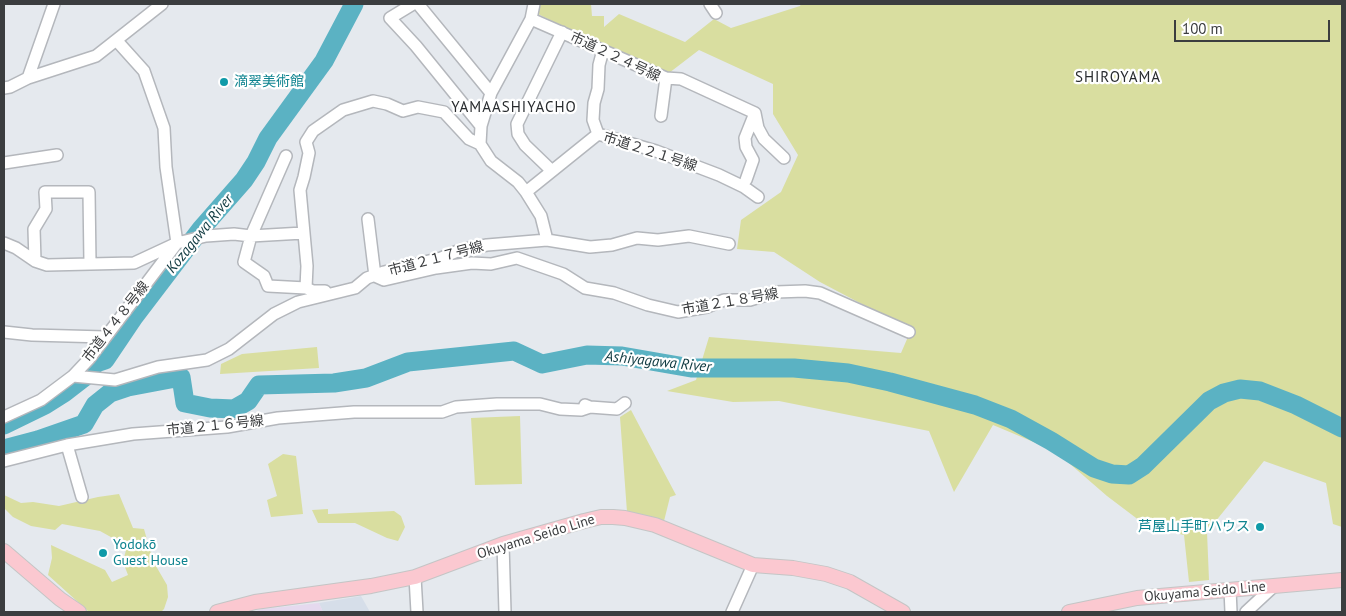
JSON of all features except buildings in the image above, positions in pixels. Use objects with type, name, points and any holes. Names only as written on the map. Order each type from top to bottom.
[{"type":"main road","name":"Okuyama Seido Line","points":[[217,612],[255,602],[371,586],[415,577],[503,544],[601,517],[625,518],[655,524],[753,565],[793,568],[826,574],[850,582],[898,611]]},
{"type":"main road","points":[[4,551],[60,599],[79,612]]},
{"type":"main road","name":"Okuyama Seido Line","points":[[1069,612],[1137,598],[1342,580]]},
{"type":"street","points":[[28,78],[54,4]]},
{"type":"street","points":[[4,88],[28,78],[96,56],[162,4]]},
{"type":"street","points":[[413,4],[390,18],[416,46],[481,126]]},
{"type":"street","points":[[418,4],[491,94]]},
{"type":"street","points":[[480,144],[481,126],[491,94],[531,19],[534,4]]},
{"type":"street","name":"市道２２４号線","points":[[531,19],[666,78],[661,116]]},
{"type":"street","points":[[552,171],[525,145],[518,134],[517,124],[562,32]]},
{"type":"street","points":[[117,40],[144,71],[164,128],[166,166],[180,243]]},
{"type":"street","points":[[598,134],[593,120],[594,104],[598,90],[599,65],[603,50]]},
{"type":"street","points":[[666,78],[681,79],[758,114]]},
{"type":"street","points":[[306,288],[307,266],[300,190],[309,153],[306,142],[313,131],[343,110],[373,101],[387,104],[403,111],[418,107],[444,112],[469,139],[480,144],[491,161],[506,172],[526,192],[541,216],[547,240]]},
{"type":"street","points":[[758,114],[758,128],[764,139],[784,158]]},
{"type":"street","points":[[746,180],[752,160],[746,147],[745,138],[758,114]]},
{"type":"street","name":"市道２２１号線","points":[[526,192],[598,134],[656,151],[719,175],[744,187],[758,197]]},
{"type":"street","points":[[4,163],[57,155]]},
{"type":"street","points":[[251,236],[286,156],[282,165],[251,236],[244,262],[264,276],[268,286],[337,292]]},
{"type":"street","points":[[35,261],[34,229],[46,209],[45,192],[89,192],[90,263]]},
{"type":"street","points":[[368,219],[375,276]]},
{"type":"street","points":[[4,243],[16,248],[35,261],[47,265],[134,263],[180,243],[206,236],[303,233]]},
{"type":"street","name":"市道２１７号線","points":[[76,376],[115,380],[158,367],[207,360],[229,349],[274,314],[298,302],[355,288],[367,278],[441,258],[460,250],[487,245],[547,240],[590,247],[612,245],[637,238],[658,240],[689,236],[729,244]]},
{"type":"street","name":"市道４４８号線","points":[[4,416],[41,400],[76,376],[180,243]]},
{"type":"street","name":"市道２１８号線","points":[[375,276],[384,280],[436,268],[472,263],[491,264],[517,258],[563,274],[586,288],[614,293],[648,305],[678,312],[707,307],[724,300],[750,300],[776,292],[805,291],[820,293],[910,332]]},
{"type":"street","points":[[4,332],[32,335],[105,337]]},
{"type":"street","name":"市道２１６号線","points":[[4,462],[67,445],[133,434],[226,427],[278,418],[354,412],[442,412],[456,407],[497,404],[540,404],[560,410],[581,410],[590,407],[617,409],[625,403]]},
{"type":"street","points":[[67,445],[82,497]]},
{"type":"street","points":[[503,544],[505,612]]},
{"type":"street","points":[[732,612],[753,565]]},
{"type":"street","points":[[415,577],[416,612]]},
{"type":"street","points":[[1246,612],[1274,586]]},
{"type":"street","points":[[1230,589],[1230,612]]},
{"type":"shaded area","points":[[361,596],[370,612],[323,612],[319,603]]},
{"type":"shaded area","points":[[319,603],[323,612],[252,612],[263,609]]},
{"type":"green space","points":[[539,4],[591,4],[592,16],[604,16],[604,27],[619,14],[685,42],[714,19],[731,28],[800,6],[801,4],[1342,4],[1342,527],[1333,524],[1326,483],[1264,461],[1207,532],[1209,580],[1189,582],[1184,535],[1148,527],[1107,496],[1055,451],[993,425],[954,492],[929,431],[779,401],[733,402],[667,391],[696,380],[709,337],[901,353],[911,330],[820,282],[774,252],[737,249],[741,220],[781,192],[798,155],[773,114],[773,84],[699,50],[669,73],[589,40],[538,14]]},
{"type":"green space","points":[[317,347],[319,368],[220,374],[221,364],[242,354]]},
{"type":"green space","points":[[631,410],[676,495],[670,497],[664,521],[627,512],[620,417]]},
{"type":"green space","points":[[520,416],[522,484],[475,485],[471,418]]},
{"type":"green space","points":[[283,454],[296,456],[303,514],[271,517],[267,500],[277,496],[268,464]]},
{"type":"green space","points":[[119,494],[133,528],[144,529],[153,561],[167,585],[168,597],[161,612],[89,612],[48,575],[52,558],[51,545],[105,570],[112,582],[128,575],[123,562],[127,546],[100,531],[62,524],[55,530],[31,526],[13,517],[4,508],[4,495],[21,503],[33,502],[59,506]]},
{"type":"green space","points":[[328,509],[328,514],[394,511],[401,516],[405,527],[398,541],[355,523],[318,523],[312,510]]},
{"type":"waterway","name":"Kozagawa River","points":[[4,425],[45,405],[64,393],[86,376],[96,363],[105,360],[134,317],[201,229],[244,180],[268,138],[324,61],[354,4]]},
{"type":"waterway","name":"Ashiyagawa River","points":[[4,449],[38,440],[84,424],[95,405],[110,393],[128,387],[181,377],[185,403],[210,408],[234,409],[248,401],[259,385],[334,383],[366,378],[408,362],[514,351],[542,364],[587,355],[622,356],[691,368],[794,368],[848,373],[890,382],[975,405],[1011,419],[1094,468],[1112,474],[1129,475],[1143,466],[1209,401],[1224,393],[1240,389],[1260,391],[1296,405],[1342,428]]},
{"type":"place","name":"滴翠美術館","points":[[224,82]]},
{"type":"place","name":"芦屋山手町ハウス","points":[[1260,527]]},
{"type":"place","name":"Yodokō Guest House","points":[[103,553]]},
{"type":"district","name":"SHIROYAMA","points":[[1118,78]]},
{"type":"district","name":"YAMAASHIYACHO","points":[[514,108]]}]
